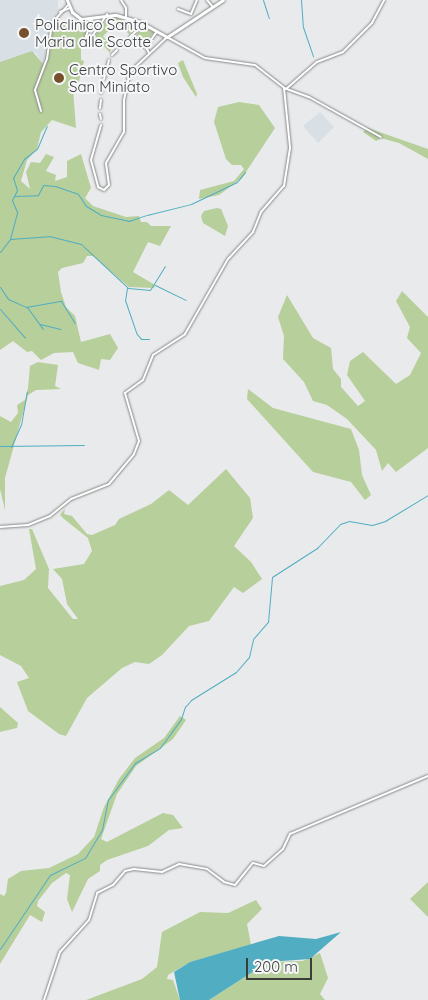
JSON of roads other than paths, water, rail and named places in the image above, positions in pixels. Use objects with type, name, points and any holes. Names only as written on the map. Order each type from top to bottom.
[{"type":"street","points":[[67,0],[69,7],[80,18],[92,19],[107,14],[126,17],[158,30],[205,58],[254,65],[285,89],[309,97],[381,136]]},
{"type":"street","points":[[121,0],[126,8],[126,17]]},
{"type":"street","points":[[178,8],[190,14],[198,0]]},
{"type":"street","points":[[207,0],[212,6]]},
{"type":"street","points":[[100,125],[100,136],[90,159],[98,187],[105,190],[109,185],[106,162],[124,132],[124,100],[130,72],[175,30],[223,0]]},
{"type":"street","points":[[285,89],[317,62],[343,52],[372,23],[384,0]]},
{"type":"street","points":[[41,110],[35,90],[48,58],[52,23],[58,13],[69,7]]},
{"type":"street","points":[[92,19],[86,36],[91,38],[107,14]]},
{"type":"street","points":[[101,16],[103,20]]},
{"type":"street","points":[[130,37],[144,24]]},
{"type":"street","points":[[149,53],[146,47],[158,30]]},
{"type":"street","points":[[163,33],[175,30]]},
{"type":"street","points":[[122,45],[125,42]]},
{"type":"street","points":[[112,55],[117,50]]},
{"type":"street","points":[[107,68],[109,60]]},
{"type":"street","points":[[104,79],[105,75]]},
{"type":"street","points":[[102,93],[103,86]]},
{"type":"street","points":[[0,527],[28,525],[50,516],[70,499],[109,484],[134,454],[139,440],[125,393],[143,380],[153,356],[185,334],[228,259],[253,232],[261,212],[284,186],[290,147],[285,89]]},
{"type":"street","points":[[100,108],[101,100]]},
{"type":"street","points":[[100,114],[100,119]]},
{"type":"street","points":[[44,1000],[60,952],[89,920],[97,893],[113,885],[125,871],[134,869],[162,872],[179,864],[207,869],[224,882],[236,885],[253,864],[264,866],[283,849],[290,834],[428,776]]},
{"type":"water","points":[[341,932],[310,959],[268,962],[209,1000],[180,1000],[174,972],[190,962],[279,936],[316,939]]},
{"type":"waterway","points":[[263,0],[269,18]]},
{"type":"waterway","points":[[301,0],[303,27],[313,56]]},
{"type":"waterway","points":[[0,252],[10,239],[17,212],[12,200],[17,190],[13,178],[24,159],[37,149],[47,126]]},
{"type":"waterway","points":[[147,215],[191,204],[237,182],[245,172]]},
{"type":"waterway","points":[[14,196],[38,195],[43,185],[54,186]]},
{"type":"waterway","points":[[55,186],[78,194],[86,206],[101,215],[129,221],[146,215]]},
{"type":"waterway","points":[[10,239],[49,236],[81,244],[128,288],[150,290],[165,266]]},
{"type":"waterway","points":[[155,285],[186,300]]},
{"type":"waterway","points":[[0,287],[8,299],[26,307],[61,301],[75,323]]},
{"type":"waterway","points":[[127,288],[125,300],[137,334],[141,339],[149,339]]},
{"type":"waterway","points":[[27,307],[43,329]]},
{"type":"waterway","points":[[0,309],[25,338]]},
{"type":"waterway","points":[[40,324],[60,329]]},
{"type":"waterway","points":[[11,447],[21,425],[27,392]]},
{"type":"waterway","points":[[0,446],[84,445]]},
{"type":"waterway","points":[[0,949],[50,875],[85,858],[102,830],[108,800],[135,763],[160,748],[181,719],[185,707],[191,700],[236,672],[249,657],[253,639],[268,622],[272,577],[317,548],[340,524],[349,521],[372,525],[385,521],[428,495]]},
{"type":"place","name":"Policlinico Santa Maria alle Scotte","points":[[24,33]]},
{"type":"place","name":"Centro Sportivo San Miniato","points":[[59,78]]}]
